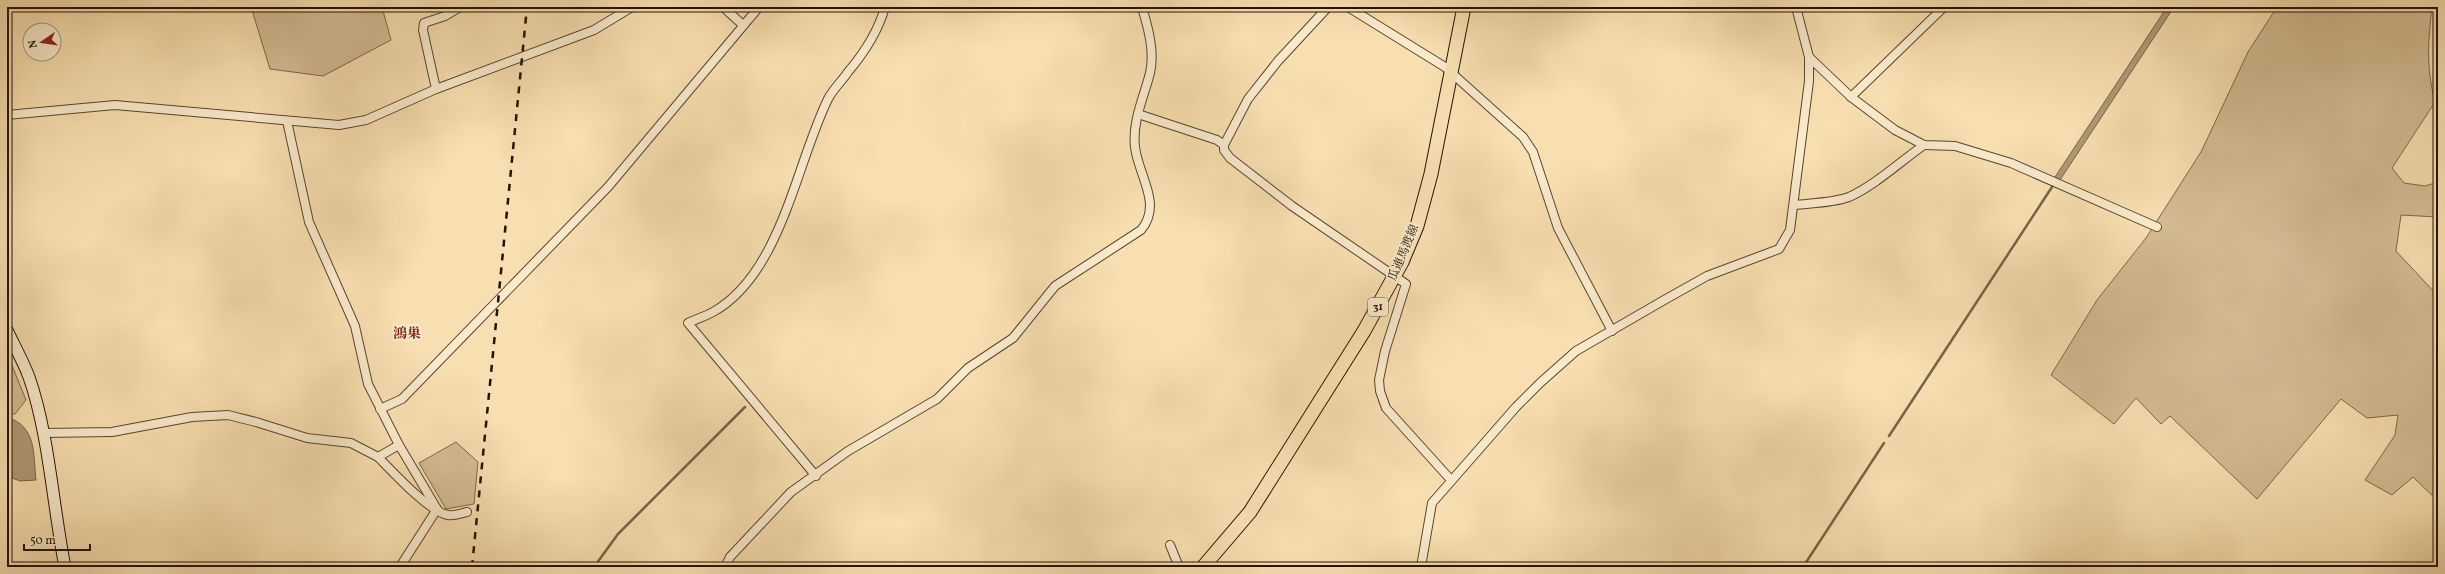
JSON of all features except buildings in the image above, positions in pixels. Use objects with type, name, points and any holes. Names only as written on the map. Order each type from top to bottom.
[{"type":"main road","name":"瓜連馬渡線","points":[[1203,567],[1250,512],[1364,331],[1395,277],[1410,246],[1423,205],[1464,7]]},
{"type":"street","points":[[436,90],[423,30],[424,23],[445,16],[460,7]]},
{"type":"street","points":[[7,115],[115,105],[339,125],[352,123],[366,120],[436,90],[594,30],[632,7]]},
{"type":"street","points":[[723,7],[743,25]]},
{"type":"street","points":[[380,409],[402,399],[608,187],[759,7]]},
{"type":"street","points":[[816,476],[688,323],[714,312],[734,297],[758,267],[772,244],[828,98],[860,58],[879,28],[885,7]]},
{"type":"street","points":[[725,567],[730,557],[777,505],[791,492],[816,476],[848,451],[937,399],[968,368],[1013,338],[1055,286],[1141,230],[1148,222],[1151,208],[1135,148],[1134,129],[1150,71],[1150,35],[1142,7]]},
{"type":"street","points":[[1328,7],[1278,61],[1248,99],[1224,144],[1224,150],[1230,158],[1292,206],[1406,284],[1384,351],[1379,380],[1380,391],[1386,408],[1451,480]]},
{"type":"street","points":[[1348,7],[1433,59],[1523,137],[1533,152],[1558,228],[1612,331]]},
{"type":"street","points":[[1421,567],[1432,503],[1540,382],[1576,352],[1707,276],[1779,249],[1790,230],[1809,81],[1809,57],[1796,7]]},
{"type":"street","points":[[1850,97],[1944,7]]},
{"type":"street","points":[[1809,57],[1850,97],[1895,130],[1924,145],[1955,146],[2011,163],[2157,227]]},
{"type":"street","points":[[1138,114],[1217,140],[1224,144]]},
{"type":"street","points":[[287,121],[309,222],[355,326],[368,384],[399,445],[437,509]]},
{"type":"street","points":[[1794,205],[1847,197],[1872,185],[1894,166],[1924,145]]},
{"type":"street","points":[[7,330],[29,378],[43,433],[55,518],[65,567]]},
{"type":"street","points":[[43,433],[112,432],[192,418],[228,416],[256,422],[307,438],[351,443],[378,457],[405,485],[437,509],[448,515],[467,512]]},
{"type":"street","points":[[378,457],[399,445]]},
{"type":"street","points":[[400,567],[437,509]]},
{"type":"street","points":[[1170,545],[1179,567]]},
{"type":"shaded area","points":[[251,7],[382,7],[391,40],[323,76],[270,69]]},
{"type":"shaded area","points":[[2167,7],[2174,7],[2060,180],[2055,177]]},
{"type":"shaded area","points":[[2277,7],[2432,7],[2429,66],[2435,102],[2392,168],[2404,183],[2425,186],[2438,182],[2438,217],[2401,215],[2396,251],[2438,296],[2438,501],[2413,477],[2392,495],[2365,480],[2395,435],[2398,415],[2367,418],[2341,399],[2257,499],[2170,416],[2161,424],[2136,398],[2114,424],[2051,375],[2097,300],[2146,238],[2201,152],[2248,52]]},
{"type":"shaded area","points":[[7,353],[26,400],[15,414],[7,414]]},
{"type":"shaded area","points":[[7,417],[17,421],[29,434],[32,442],[36,480],[20,481],[7,476]]},
{"type":"shaded area","points":[[456,442],[478,462],[474,504],[446,509],[419,463]]},
{"type":"waterway","points":[[1889,436],[2052,187]]},
{"type":"waterway","points":[[594,567],[618,534],[745,407]]},
{"type":"waterway","points":[[1803,567],[1884,443]]},
{"type":"railway","points":[[472,567],[527,7]]},
{"type":"district","name":"鴻巣","points":[[407,334]]}]
